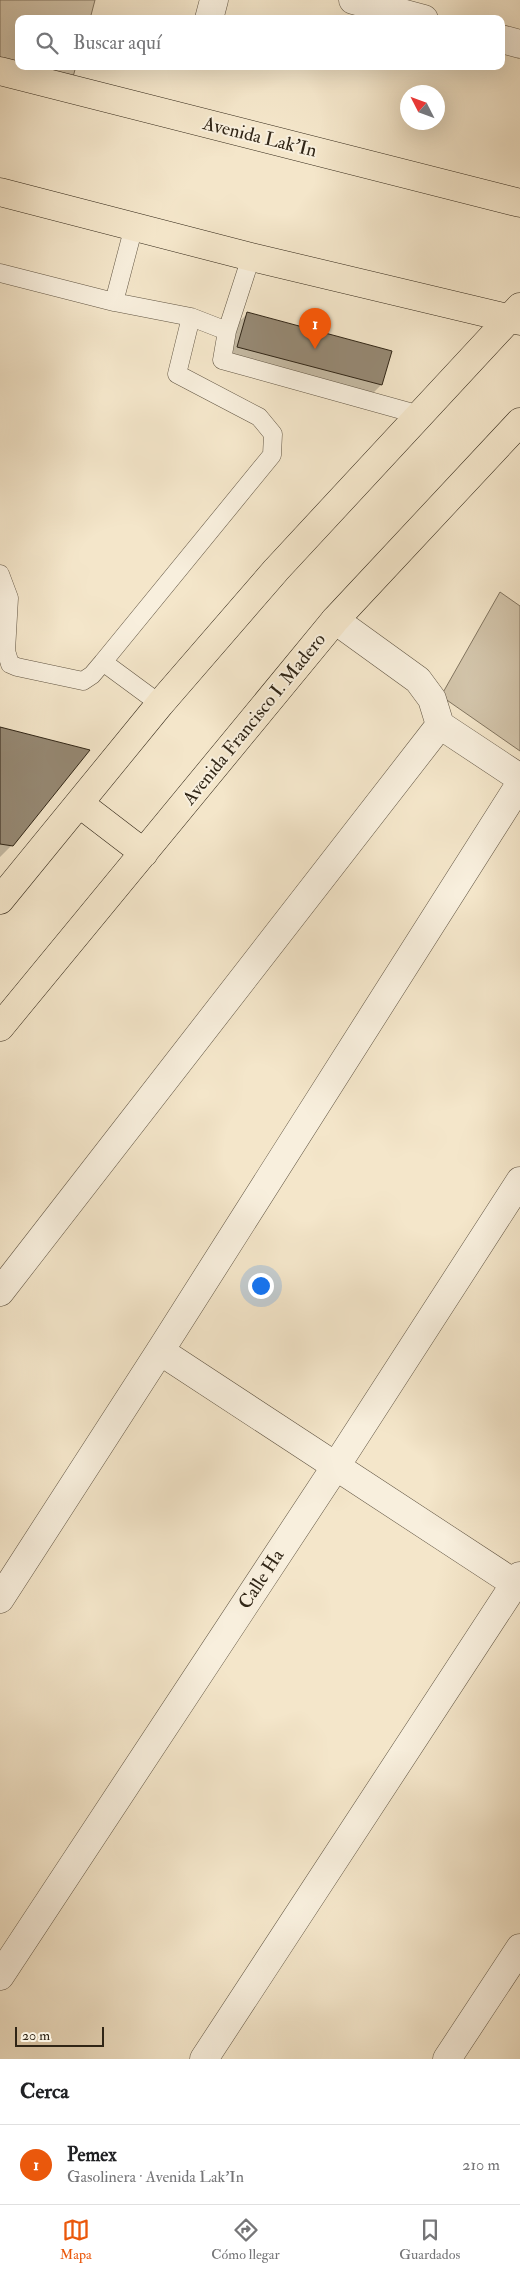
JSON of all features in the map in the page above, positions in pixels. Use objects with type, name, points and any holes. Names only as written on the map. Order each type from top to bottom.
[{"type":"main road","name":"Avenida Lak'In","points":[[0,71],[520,203]]},
{"type":"main road","points":[[0,192],[251,257],[516,316]]},
{"type":"main road","points":[[0,900],[160,704],[276,570],[420,415],[516,316]]},
{"type":"main road","name":"Avenida Francisco I. Madero","points":[[0,1027],[335,620],[520,422]]},
{"type":"main road","points":[[80,804],[144,853]]},
{"type":"street","points":[[210,15],[214,0]]},
{"type":"street","points":[[353,0],[416,11]]},
{"type":"street","points":[[505,40],[520,44]]},
{"type":"street","points":[[335,620],[418,680],[432,699],[440,725],[520,778]]},
{"type":"street","points":[[0,1292],[440,725]]},
{"type":"street","points":[[0,1599],[520,784]]},
{"type":"street","name":"Calle Ha","points":[[0,1976],[336,1466],[520,1181]]},
{"type":"street","points":[[160,1351],[518,1582],[204,2059]]},
{"type":"street","points":[[447,2059],[520,1948]]},
{"type":"lane","points":[[114,302],[134,226]]},
{"type":"lane","points":[[251,257],[227,331],[222,360],[420,415]]},
{"type":"lane","points":[[0,272],[114,302],[191,317],[227,331]]},
{"type":"lane","points":[[0,574],[9,598],[6,651],[10,664],[83,681],[92,675],[103,662],[272,455],[273,434],[259,417],[177,374],[191,317]]},
{"type":"lane","points":[[103,662],[160,704]]},
{"type":"shaded area","points":[[0,0],[95,0],[91,15],[15,15],[15,70],[75,70],[70,88],[0,71]]},
{"type":"shaded area","points":[[500,592],[520,606],[520,751],[441,696]]},
{"type":"building","points":[[247,312],[392,351],[382,385],[237,347]]},
{"type":"building","points":[[0,727],[90,750],[13,846],[0,844]]},
{"type":"place","name":"Pemex","points":[[315,349]]}]
